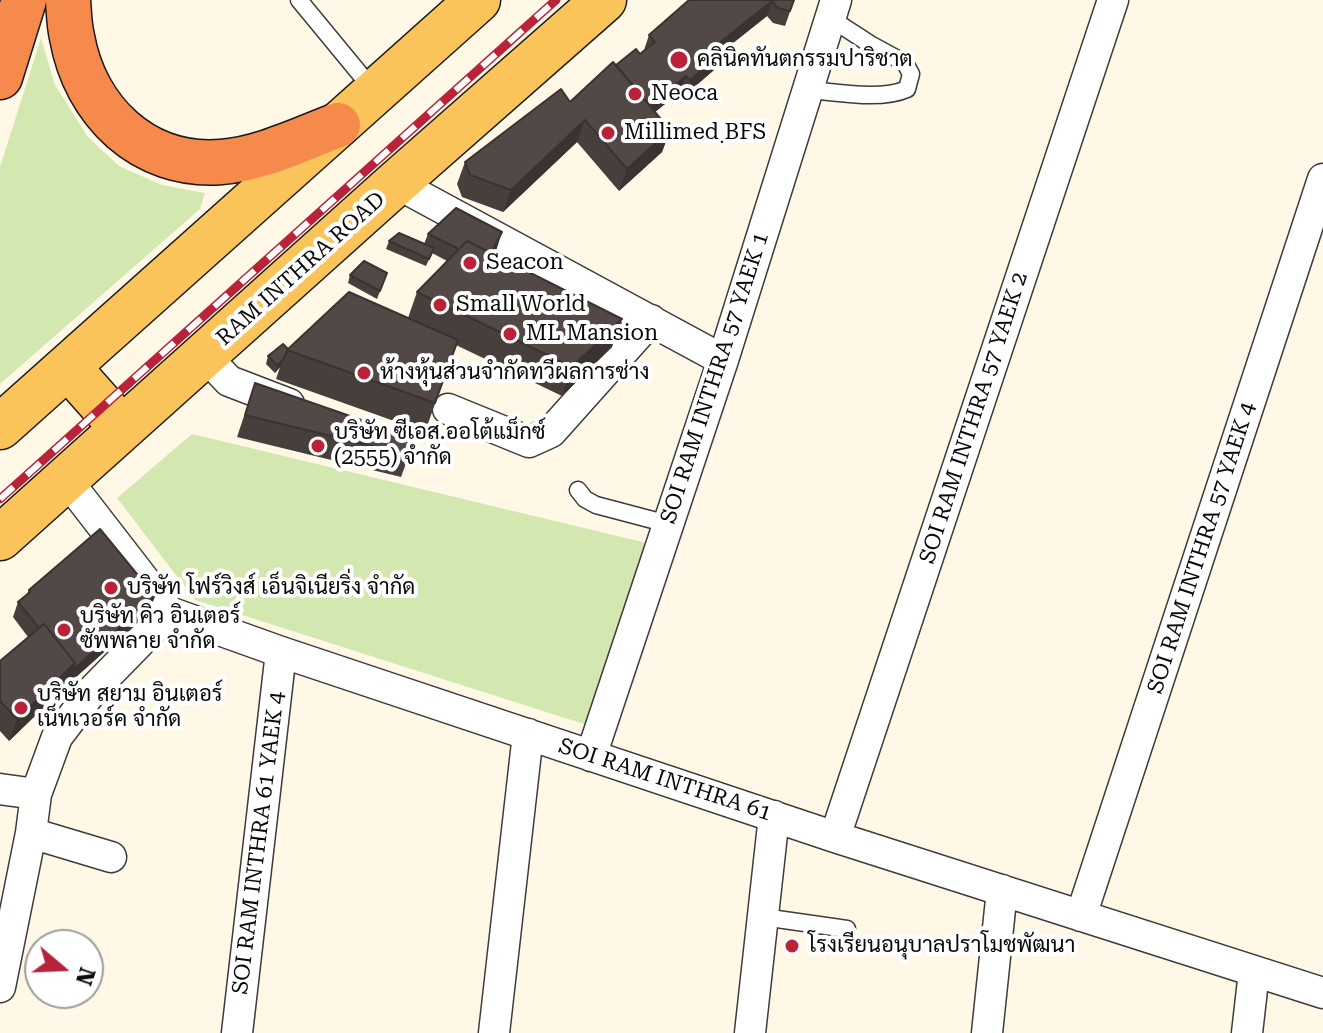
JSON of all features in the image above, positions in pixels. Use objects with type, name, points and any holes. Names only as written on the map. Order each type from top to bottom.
[{"type":"highway","points":[[0,77],[24,0]]},
{"type":"highway","points":[[68,0],[72,38],[85,76],[103,109],[126,134],[154,152],[190,161],[220,162],[251,157],[338,125]]},
{"type":"main road","points":[[0,427],[478,0]]},
{"type":"main road","name":"RAM INTHRA ROAD","points":[[0,538],[604,0]]},
{"type":"main road","points":[[68,367],[122,428]]},
{"type":"street","name":"SOI RAM INTHRA 57 YAEK 2","points":[[835,837],[1113,0]]},
{"type":"street","name":"SOI RAM INTHRA 57 YAEK 1","points":[[591,756],[723,360],[833,9]]},
{"type":"street","name":"SOI RAM INTHRA 57 YAEK 4","points":[[1081,916],[1323,179]]},
{"type":"street","points":[[396,183],[723,360]]},
{"type":"street","points":[[448,409],[529,442],[551,432],[651,320]]},
{"type":"street","points":[[205,356],[229,381],[319,415]]},
{"type":"street","points":[[0,987],[36,794],[57,737],[92,691],[169,612],[66,479]]},
{"type":"street","name":"SOI RAM INTHRA 61","points":[[169,612],[835,837],[1323,993]]},
{"type":"street","name":"SOI RAM INTHRA 61 YAEK 4","points":[[237,1033],[281,652]]},
{"type":"street","points":[[494,1033],[528,734]]},
{"type":"street","points":[[0,789],[36,794]]},
{"type":"street","points":[[750,1033],[774,816]]},
{"type":"street","points":[[31,833],[111,857]]},
{"type":"street","points":[[987,1033],[1002,890]]},
{"type":"street","points":[[1247,1033],[1254,972]]},
{"type":"lane","points":[[299,0],[375,93]]},
{"type":"lane","points":[[808,90],[877,95],[896,94],[907,89],[911,74],[905,63],[870,44],[833,9]]},
{"type":"lane","points":[[578,490],[585,499],[596,505],[668,524]]},
{"type":"lane","points":[[763,917],[847,929]]},
{"type":"green space","points":[[41,38],[55,85],[88,137],[119,166],[162,185],[205,193],[200,209],[0,384],[0,167]]},
{"type":"green space","points":[[192,434],[651,544],[590,726],[195,600],[117,498]]},
{"type":"building","points":[[689,0],[794,0],[790,11],[778,8],[772,1],[713,48],[720,55],[690,80],[686,76],[650,106],[616,65],[636,49],[640,54],[655,42],[649,35]]},
{"type":"building","points":[[613,62],[670,130],[627,169],[585,120],[511,190],[470,175],[465,162],[561,89],[570,102]]},
{"type":"building","points":[[456,208],[502,232],[491,253],[467,241],[459,249],[428,234]]},
{"type":"building","points":[[399,233],[434,248],[429,259],[389,241]]},
{"type":"building","points":[[467,241],[622,319],[572,367],[417,292]]},
{"type":"building","points":[[364,261],[387,273],[380,291],[350,275]]},
{"type":"building","points":[[349,292],[458,340],[435,403],[287,350]]},
{"type":"building","points":[[283,344],[288,349],[277,365],[268,356]]},
{"type":"building","points":[[255,383],[396,432],[396,436],[414,442],[409,455],[245,415]]},
{"type":"building","points":[[100,529],[155,596],[73,670],[75,663],[44,624],[39,628],[18,602]]},
{"type":"building","name":"บริษัท สยาม อินเตอร์ เน็ทเวอร์ค จำกัด","points":[[44,624],[75,663],[17,719],[0,701],[0,661]]},
{"type":"railway","points":[[0,499],[556,0]]},
{"type":"place","name":"คลินิคทันตกรรมปาริชาต","points":[[679,60]]},
{"type":"place","name":"Neoca","points":[[635,94]]},
{"type":"place","name":"Millimed ฺBFS","points":[[608,133]]},
{"type":"place","name":"Seacon","points":[[470,263]]},
{"type":"place","name":"Small World","points":[[440,305]]},
{"type":"place","name":"ML Mansion","points":[[510,334]]},
{"type":"place","name":"ห้างหุ้นส่วนจำกัดทวีผลการช่าง","points":[[364,373]]},
{"type":"place","name":"บริษัท ซีเอส.ออโต้แม็กซ์ (2555) จำกัด","points":[[318,446]]},
{"type":"place","name":"บริษัท โฟร์วิงส์ เอ็นจิเนียริ่ง จำกัด","points":[[111,588]]},
{"type":"place","name":"บริษัท คิว อินเตอร์ ซัพพลาย จำกัด","points":[[64,630]]},
{"type":"place","name":"บริษัท สยาม อินเตอร์ เน็ทเวอร์ค จำกัด","points":[[21,708]]},
{"type":"place","name":"โรงเรียนอนุบาลปราโมชพัฒนา","points":[[792,946]]}]
